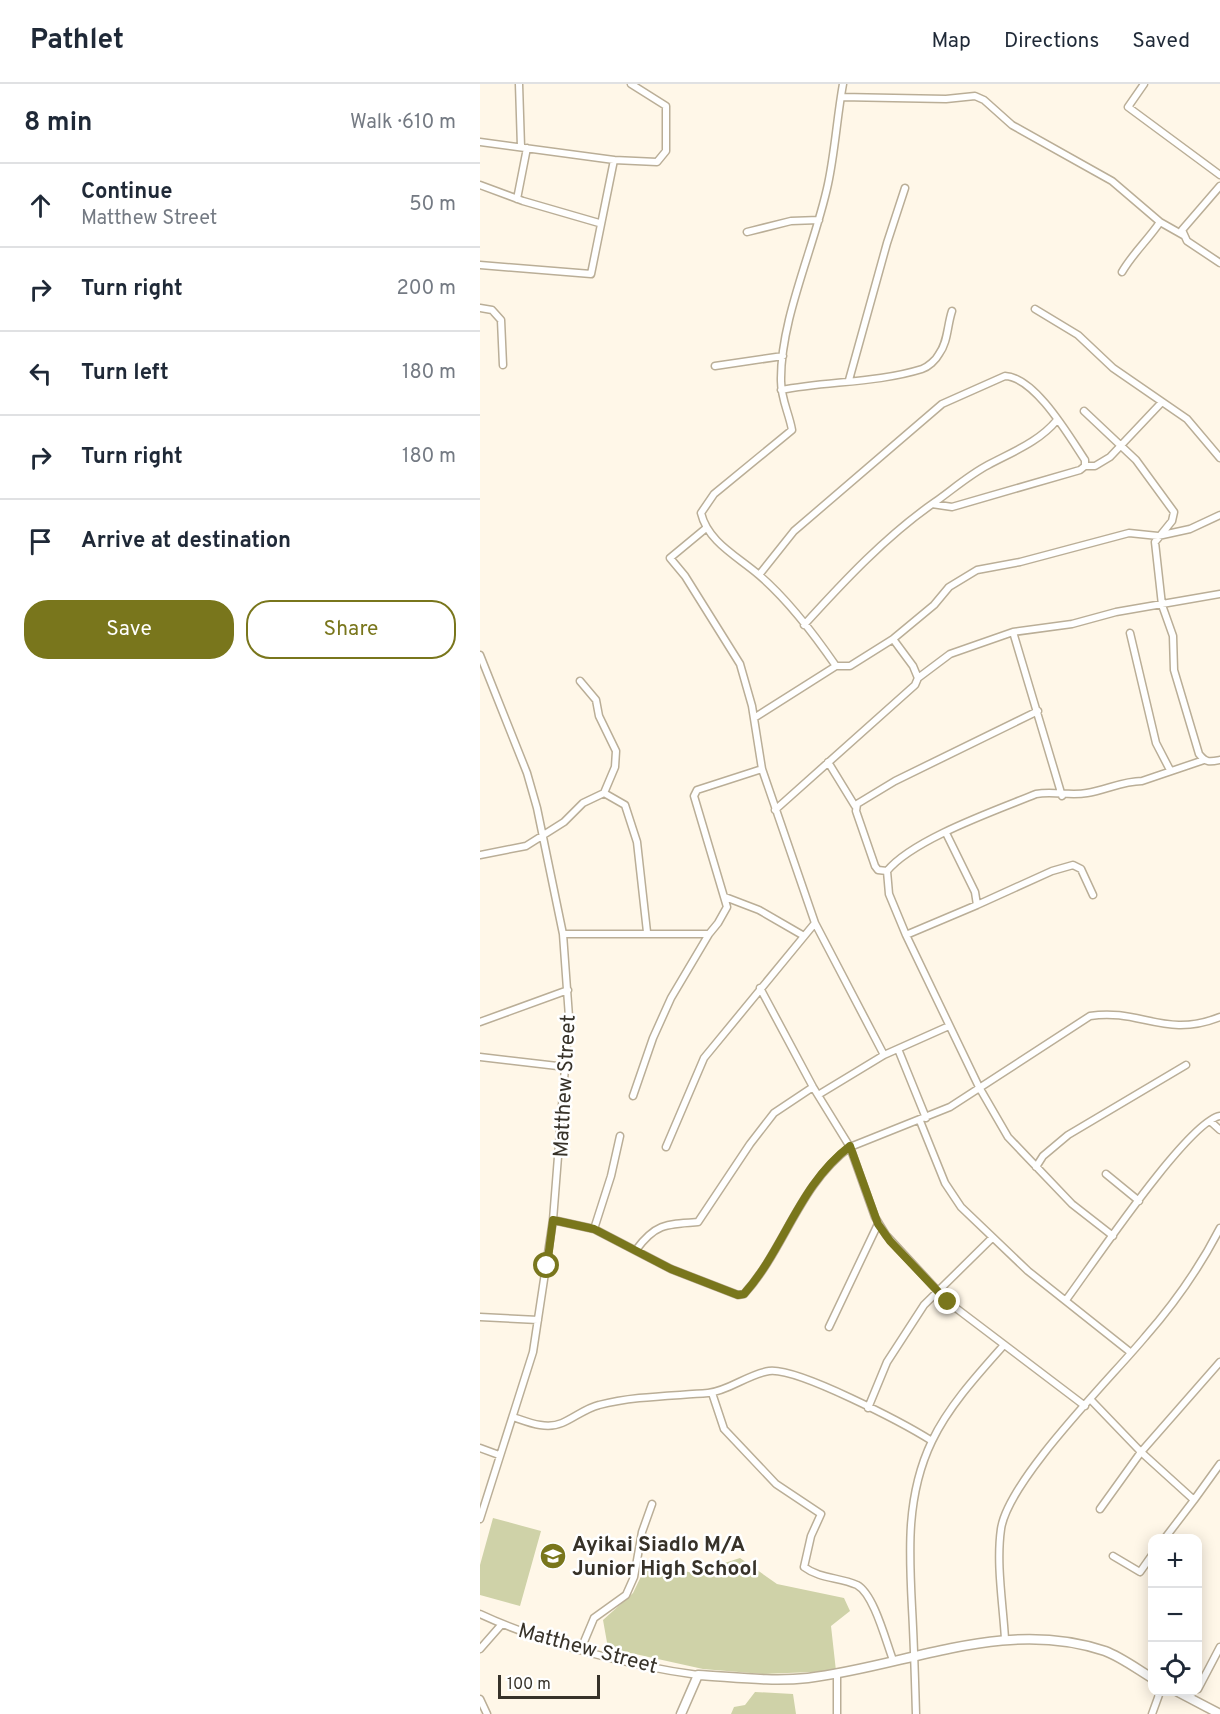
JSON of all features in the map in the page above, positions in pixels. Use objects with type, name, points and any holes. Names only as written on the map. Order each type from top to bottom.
[{"type":"main road","points":[[681,1714],[698,1675],[792,1679],[837,1673],[982,1641],[1005,1639],[1075,1642],[1108,1652],[1148,1676]]},
{"type":"main road","points":[[1199,1696],[1220,1714]]},
{"type":"street","points":[[518,199],[524,148],[519,84]]},
{"type":"street","points":[[480,141],[614,160],[657,162],[666,150],[666,106],[631,84]]},
{"type":"street","points":[[836,666],[804,625],[759,575],[705,529],[701,513],[714,494],[792,430],[781,390],[783,356],[788,328],[829,182],[843,84]]},
{"type":"street","points":[[1144,84],[1128,107],[1220,175]]},
{"type":"street","points":[[841,97],[946,99],[975,96],[984,100],[1012,125],[1112,181],[1160,222],[1183,235],[1196,248],[1220,263]]},
{"type":"street","points":[[480,265],[591,274],[599,223],[614,160]]},
{"type":"street","points":[[480,184],[518,199],[599,223]]},
{"type":"street","points":[[1183,235],[1186,224],[1220,186]]},
{"type":"street","points":[[849,380],[887,243],[905,188]]},
{"type":"street","points":[[747,232],[791,220],[819,220]]},
{"type":"street","points":[[1122,272],[1133,254],[1145,244],[1160,222]]},
{"type":"street","points":[[480,308],[492,310],[501,320],[503,365]]},
{"type":"street","points":[[1035,309],[1078,335],[1113,368],[1187,419],[1220,458]]},
{"type":"street","points":[[781,390],[886,376],[925,368],[938,356],[946,343],[945,330],[952,311]]},
{"type":"street","points":[[715,366],[783,356]]},
{"type":"street","points":[[759,575],[794,531],[942,404],[964,392],[1005,376],[1016,376],[1042,400],[1084,460],[1085,466]]},
{"type":"street","points":[[932,504],[952,507],[1072,473],[1085,466],[1095,466],[1120,446],[1161,402]]},
{"type":"street","points":[[1084,411],[1136,460],[1173,512],[1172,521],[1155,542],[1162,605],[1173,636],[1174,670],[1190,732],[1204,760]]},
{"type":"street","points":[[804,625],[897,530],[987,465],[1011,454],[1050,428],[1057,420]]},
{"type":"street","points":[[754,718],[836,666],[850,666],[892,639],[934,605],[949,587],[977,570],[1020,562],[1129,533],[1158,536],[1190,529],[1220,515]]},
{"type":"street","points":[[705,529],[669,558],[685,576],[740,663],[754,718],[762,769],[815,923],[884,1055]]},
{"type":"street","points":[[775,810],[915,685],[918,678],[950,654],[1013,632],[1072,624],[1116,612],[1220,594]]},
{"type":"street","points":[[1013,632],[1062,796]]},
{"type":"street","points":[[1130,633],[1156,743],[1170,770]]},
{"type":"street","points":[[892,639],[913,666],[918,678]]},
{"type":"street","name":"Matthew Street","points":[[480,655],[527,773],[563,934],[568,990],[566,1067],[553,1220],[533,1352],[480,1520]]},
{"type":"street","points":[[480,855],[526,846],[542,833],[564,822],[583,803],[604,793],[615,767],[616,751],[599,716],[596,700],[580,681]]},
{"type":"street","points":[[855,806],[895,781],[1038,711]]},
{"type":"street","points":[[828,762],[855,806],[875,866],[878,870],[887,871],[900,859],[946,833],[1036,794],[1046,792],[1062,796],[1089,793],[1132,781],[1142,781],[1204,760],[1210,762],[1220,760]]},
{"type":"street","points":[[633,1096],[652,1038],[671,999],[727,908],[694,796],[697,790],[762,769]]},
{"type":"street","points":[[604,793],[625,805],[637,842],[646,932]]},
{"type":"street","points":[[946,833],[975,892],[977,905]]},
{"type":"street","points":[[906,935],[1052,871],[1073,865],[1081,869],[1093,895]]},
{"type":"street","points":[[887,871],[889,894],[906,935],[979,1087],[1008,1137],[1072,1204],[1113,1236]]},
{"type":"street","points":[[725,897],[759,910],[804,936]]},
{"type":"street","points":[[666,1148],[704,1058],[815,923]]},
{"type":"street","points":[[563,934],[646,932],[709,934]]},
{"type":"street","points":[[760,988],[813,1087],[850,1146],[878,1224],[890,1241],[948,1302],[1085,1406]]},
{"type":"street","points":[[480,1022],[568,990]]},
{"type":"street","points":[[553,1220],[594,1229],[671,1269],[738,1295],[744,1294],[807,1193],[838,1156],[850,1146],[923,1120],[950,1107],[1090,1016],[1117,1014],[1160,1025],[1179,1026],[1193,1026],[1220,1017]]},
{"type":"street","points":[[818,1095],[884,1055],[949,1026]]},
{"type":"street","points":[[898,1049],[945,1182],[961,1207],[1028,1271],[1130,1352]]},
{"type":"street","points":[[480,1057],[566,1067]]},
{"type":"street","points":[[1036,1167],[1043,1156],[1068,1135],[1186,1065]]},
{"type":"street","points":[[636,1251],[653,1229],[670,1224],[698,1222],[750,1144],[774,1113],[813,1087]]},
{"type":"street","points":[[1066,1300],[1139,1201],[1197,1130],[1220,1116]]},
{"type":"street","points":[[1210,1121],[1220,1130]]},
{"type":"street","points":[[594,1229],[620,1136]]},
{"type":"street","points":[[1106,1174],[1139,1201]]},
{"type":"street","points":[[829,1327],[878,1224]]},
{"type":"street","points":[[1005,1639],[1000,1544],[1005,1516],[1037,1462],[1130,1352],[1144,1339],[1182,1289],[1220,1228]]},
{"type":"street","points":[[868,1408],[887,1362],[924,1305],[992,1238]]},
{"type":"street","points":[[480,1317],[538,1320]]},
{"type":"street","points":[[916,1714],[908,1561],[909,1523],[915,1489],[932,1441],[971,1384],[1003,1346]]},
{"type":"street","points":[[1100,1509],[1141,1452],[1220,1362]]},
{"type":"street","points":[[513,1417],[537,1424],[560,1424],[599,1405],[670,1395],[712,1393],[771,1371],[791,1374],[904,1423],[932,1441]]},
{"type":"street","points":[[712,1393],[724,1429],[777,1484],[821,1514],[811,1536],[804,1567],[812,1573],[857,1586],[869,1596],[893,1660]]},
{"type":"street","points":[[1090,1399],[1141,1452],[1194,1500]]},
{"type":"street","points":[[480,1448],[499,1455]]},
{"type":"street","points":[[1169,1534],[1220,1464]]},
{"type":"street","points":[[581,1649],[594,1618],[626,1595],[634,1577],[642,1532],[652,1504]]},
{"type":"street","points":[[1113,1556],[1140,1572],[1148,1561]]},
{"type":"street","name":"Matthew Street","points":[[480,1614],[502,1624],[581,1649],[698,1675]]},
{"type":"street","points":[[480,1649],[502,1624]]},
{"type":"street","points":[[1202,1680],[1220,1647]]},
{"type":"street","points":[[837,1673],[837,1714]]},
{"type":"street","points":[[1152,1714],[1159,1696]]},
{"type":"street","points":[[480,1699],[487,1714]]},
{"type":"green space","points":[[493,1518],[541,1531],[520,1606],[480,1595],[480,1565]]},
{"type":"green space","points":[[740,1558],[777,1584],[844,1598],[850,1611],[831,1626],[836,1671],[763,1674],[703,1669],[608,1648],[603,1620],[633,1593],[647,1564],[694,1573]]},
{"type":"green space","points":[[755,1692],[793,1694],[796,1714],[731,1714],[734,1707],[745,1705]]},
{"type":"place","name":"Ayikai Siadlo M/A Junior High School","points":[[553,1556]]},
{"type":"route","points":[[547,1266],[553,1220],[594,1229],[616,1243],[671,1269],[738,1295],[744,1294],[751,1287],[807,1193],[838,1156],[850,1146],[878,1224],[890,1241],[930,1280],[948,1302]]}]
